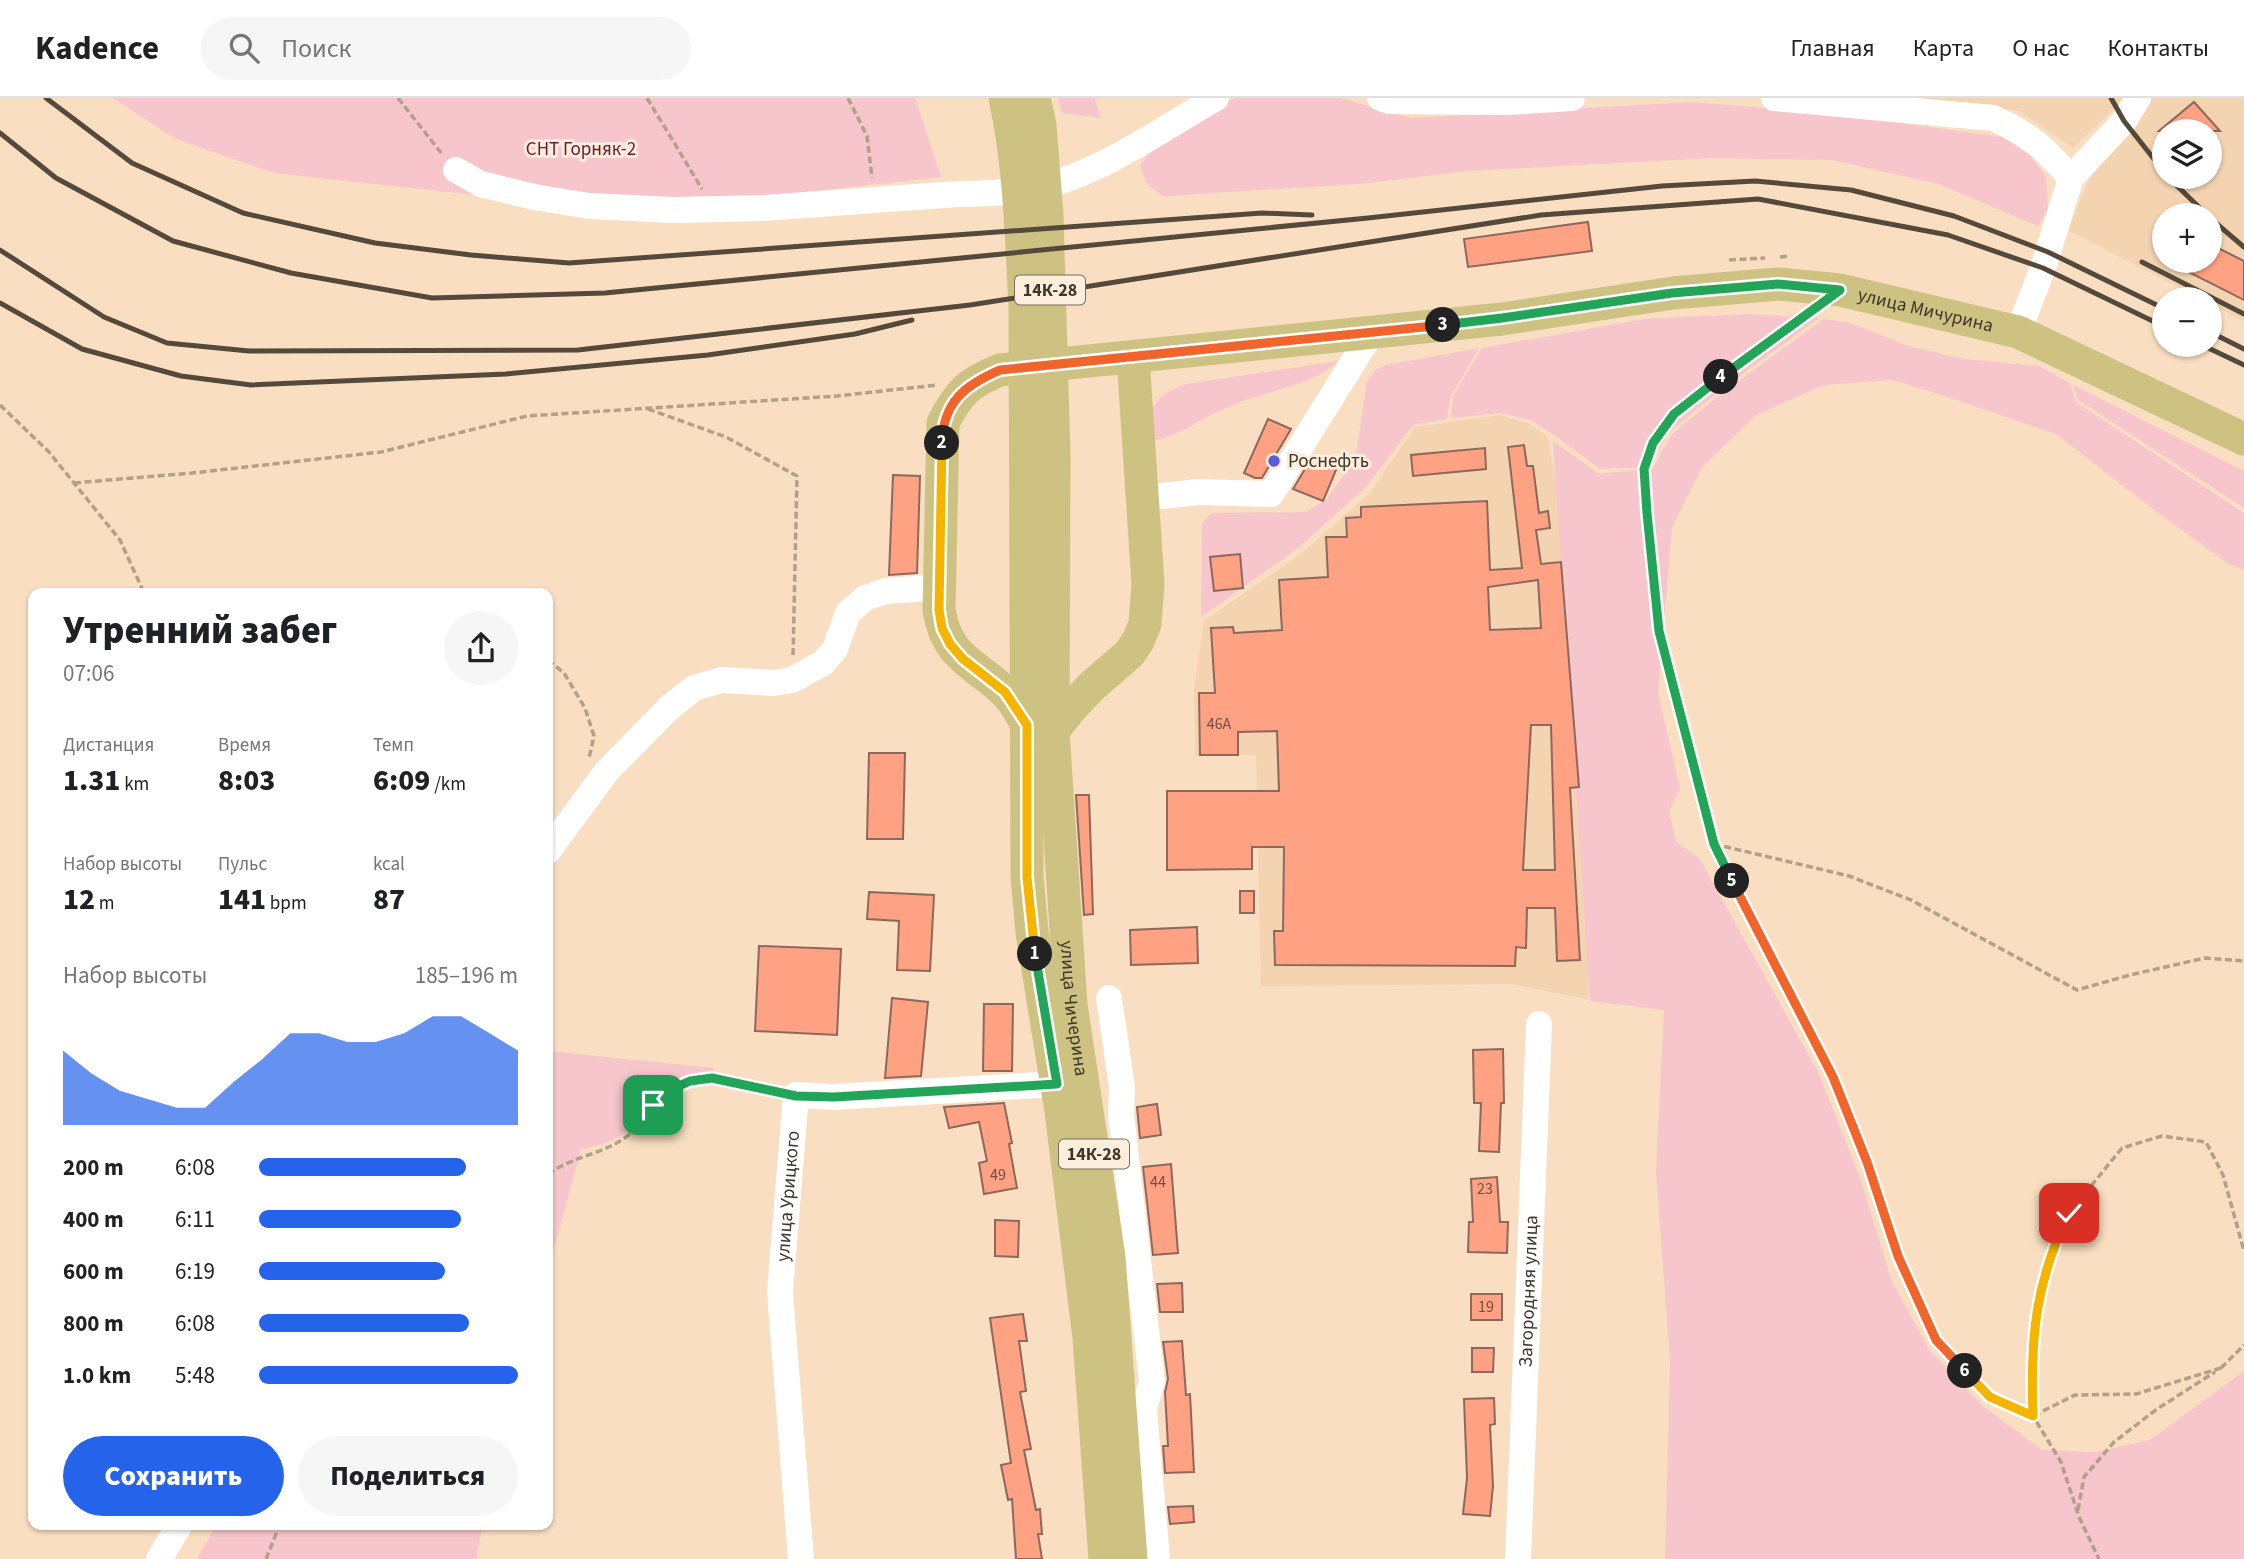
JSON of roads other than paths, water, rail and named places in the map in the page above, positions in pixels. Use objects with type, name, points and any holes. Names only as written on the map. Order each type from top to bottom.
[{"type":"main road","name":"14К-28","points":[[1005,98],[1029,118]]},
{"type":"main road","name":"улица Чичерина","points":[[1029,118],[1049,253],[1040,455],[1040,728],[1027,877],[1031,933],[1057,1084],[1089,1338],[1105,1559]]},
{"type":"main road","name":"улица Мичурина","points":[[940,587],[943,423],[956,398],[977,380],[1000,370],[1502,318],[1672,293],[1778,284],[1840,290],[2018,332],[2244,439]]},
{"type":"main road","points":[[940,587],[939,610],[942,628],[950,644],[963,659],[1005,692],[1040,728],[1071,708],[1129,654],[1145,624],[1148,584],[1133,358]]},
{"type":"main road","points":[[963,659],[980,661],[998,658],[1040,629],[1078,664],[1098,670],[1117,666]]},
{"type":"main road","name":"улица Чичерина","points":[[1040,728],[1071,1005],[1109,1257],[1131,1559]]},
{"type":"street","points":[[457,170],[481,184],[534,197],[589,206],[673,210],[764,208],[988,194],[1040,187],[1078,175],[1216,98]]},
{"type":"street","points":[[1380,98],[1389,101],[1572,98]]},
{"type":"street","points":[[1774,98],[1993,118],[2021,130],[2044,149],[2071,178]]},
{"type":"street","points":[[2018,332],[2043,268],[2071,178],[2124,121],[2138,98]]},
{"type":"street","points":[[1143,498],[1199,492],[1271,495],[1372,332]]},
{"type":"street","points":[[553,844],[607,771],[669,708],[695,688],[722,680],[773,683],[792,680],[824,663],[835,649],[848,613],[865,597],[886,591],[940,587]]},
{"type":"street","points":[[1110,998],[1122,1087],[1121,1115],[1152,1381],[1144,1409],[1157,1559]]},
{"type":"street","name":"Загородняя улица","points":[[1518,1559],[1539,1024]]},
{"type":"street","name":"улица Урицкого","points":[[801,1559],[780,1292],[796,1096],[834,1097],[1057,1084]]},
{"type":"street","points":[[159,1559],[176,1530]]},
{"type":"railway","points":[[46,98],[132,163],[243,213],[375,243],[471,255],[569,263],[1262,213],[1312,215]]},
{"type":"railway","points":[[2111,98],[2124,121],[2152,157]]},
{"type":"railway","points":[[0,133],[56,178],[173,241],[291,273],[432,298],[605,293],[1368,218],[1662,186],[1755,181],[1851,190],[1954,216],[2048,252],[2152,303]]},
{"type":"railway","points":[[2180,189],[2195,203]]},
{"type":"railway","points":[[0,250],[104,317],[167,343],[249,351],[578,350],[970,305],[1541,215],[1758,199],[1948,235],[2043,268],[2152,321]]},
{"type":"railway","points":[[2222,228],[2244,247]]},
{"type":"railway","points":[[2142,262],[2244,314]]},
{"type":"railway","points":[[0,303],[82,349],[181,376],[251,385],[506,374],[708,355],[855,334],[912,320]]},
{"type":"railway","points":[[2222,338],[2244,349]]},
{"type":"railway","points":[[2222,355],[2244,365]]},
{"type":"place","name":"Роснефть","points":[[1274,461]]},
{"type":"park label","name":"СНТ Горняк-2","points":[[581,149]]}]
